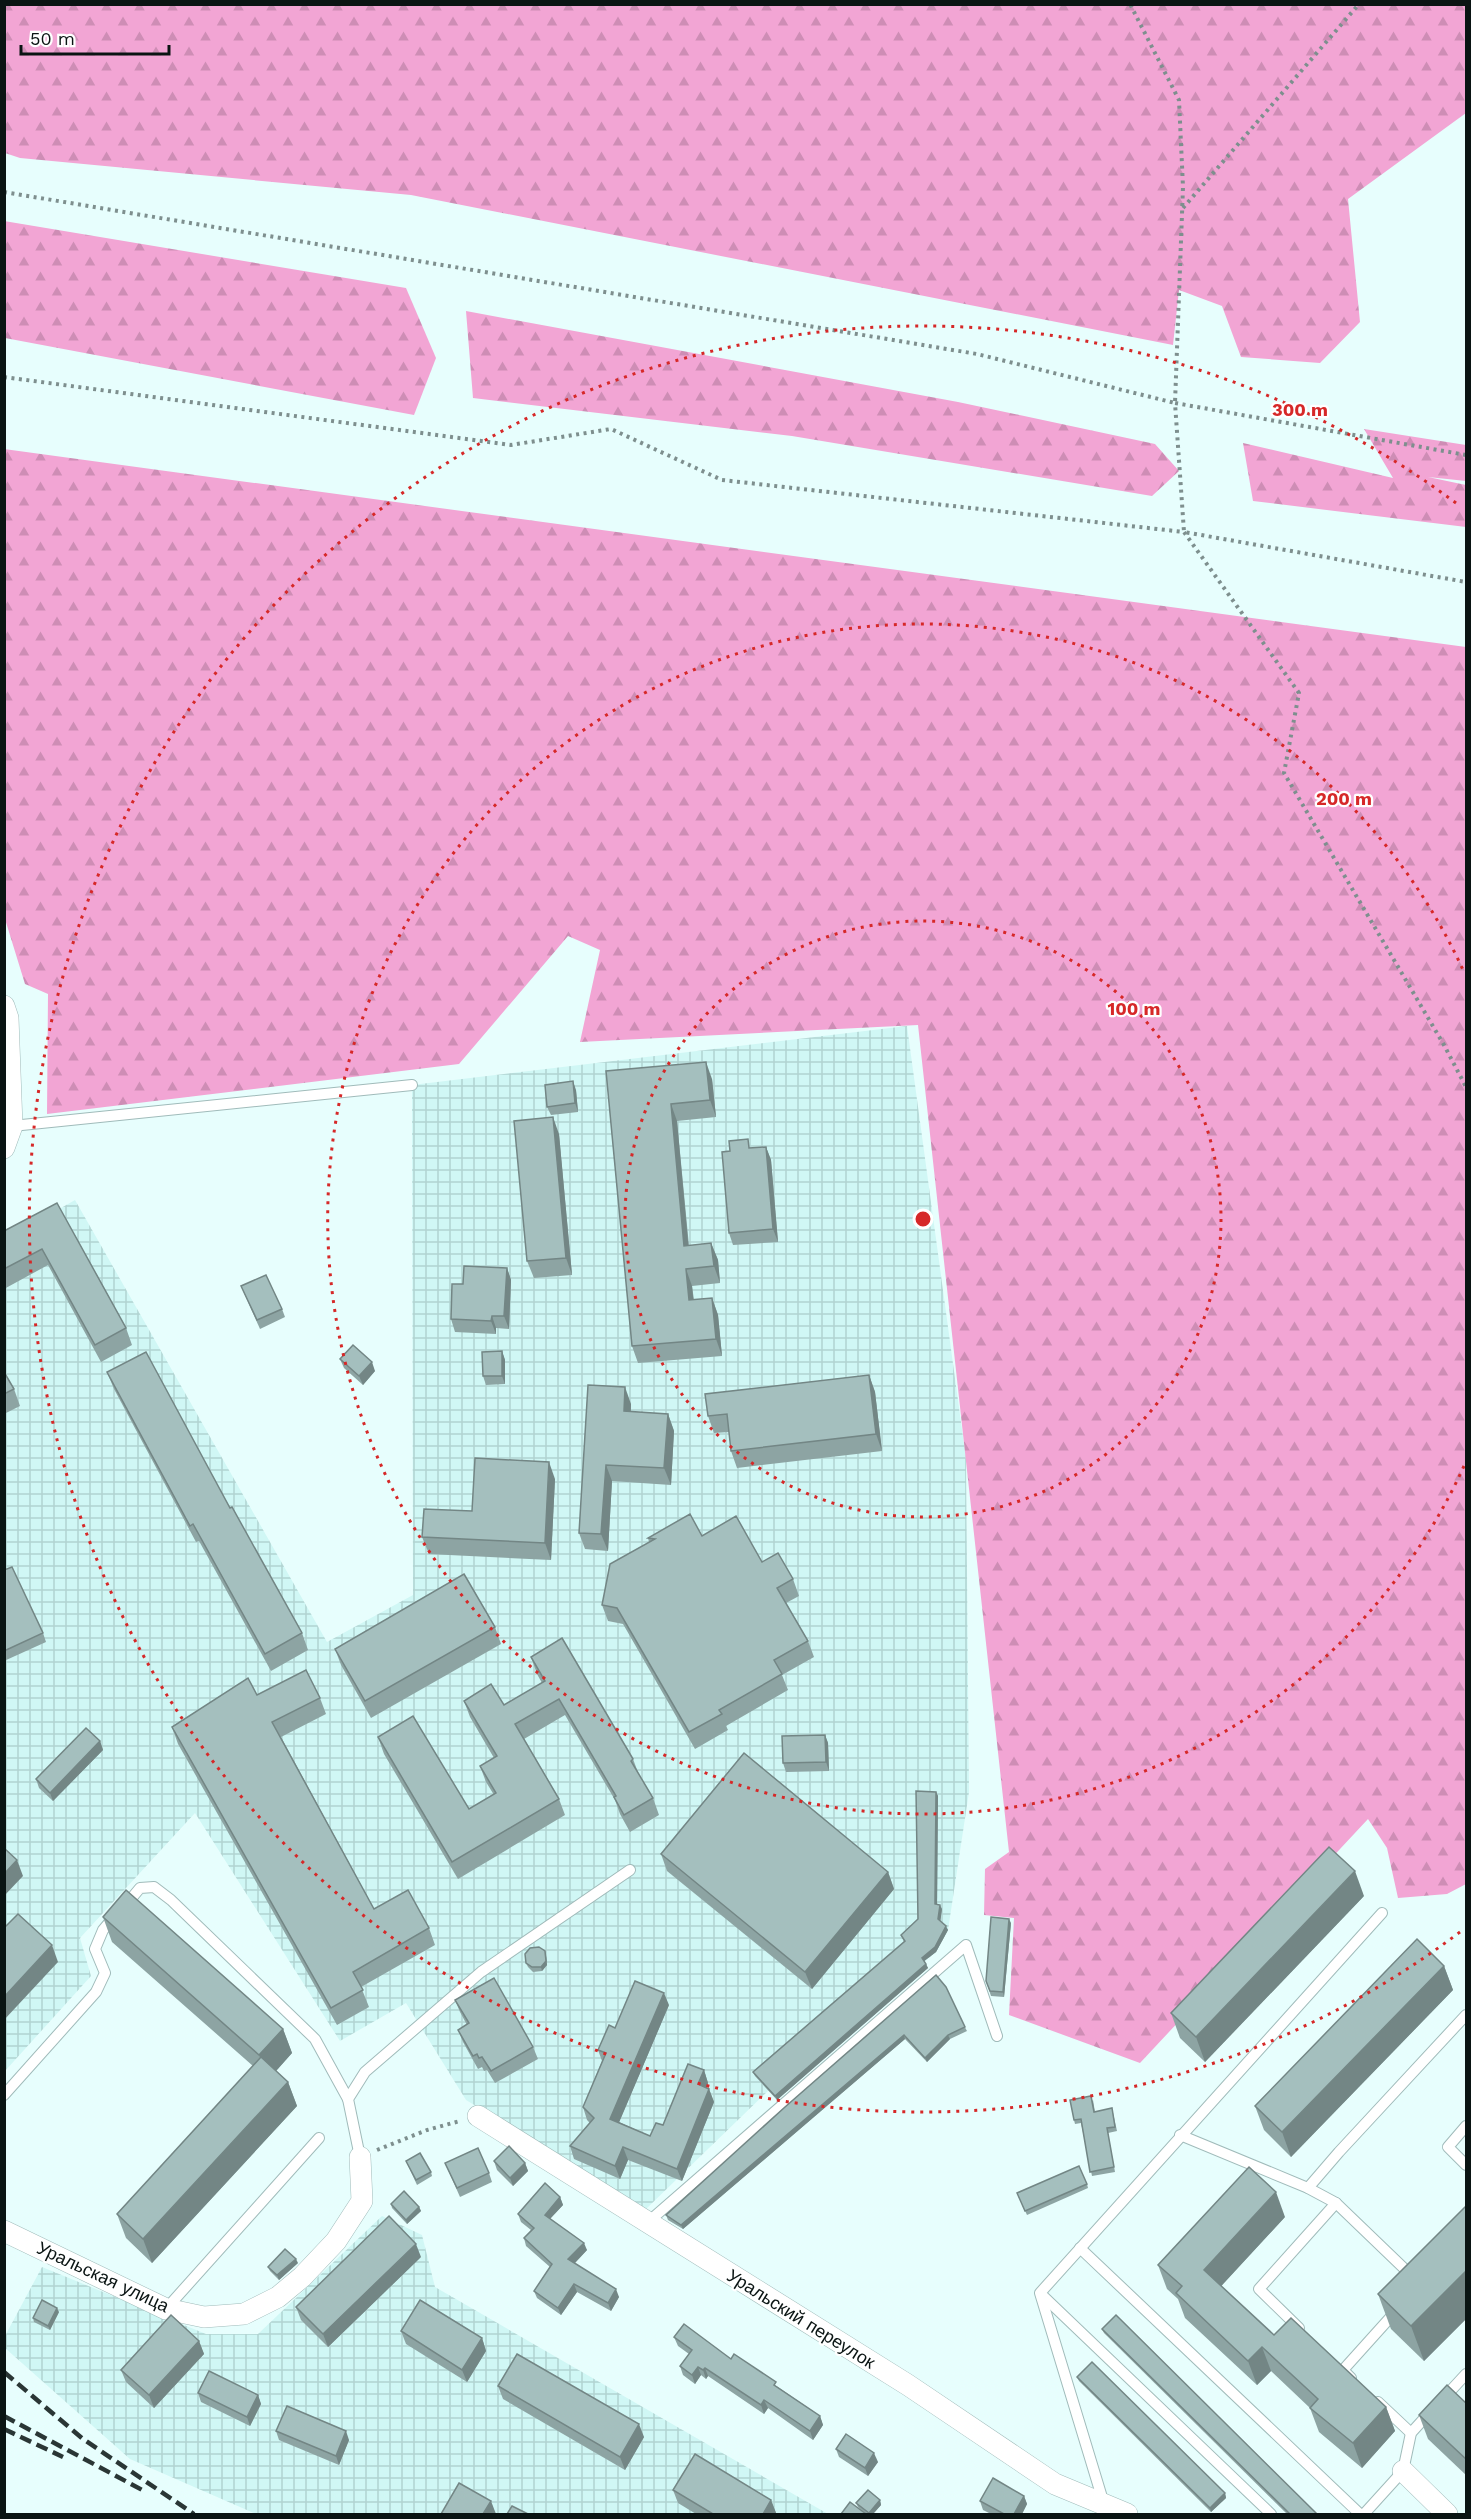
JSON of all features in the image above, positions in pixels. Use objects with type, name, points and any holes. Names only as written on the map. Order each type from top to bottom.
[{"type":"street","points":[[4,1148],[12,1126],[6,1012]]},
{"type":"street","name":"Уральский переулок","points":[[478,2116],[908,2385],[1055,2484],[1127,2514]]},
{"type":"street","name":"Уральская улица","points":[[4,2231],[166,2308],[204,2317],[244,2314],[278,2297],[302,2277],[336,2241],[362,2201],[360,2157]]},
{"type":"street","points":[[1403,2471],[1447,2514]]},
{"type":"lane","points":[[12,1126],[412,1085]]},
{"type":"lane","points":[[348,2098],[365,2072],[481,1972],[630,1870]]},
{"type":"lane","points":[[4,2095],[96,1992],[105,1973],[95,1949],[103,1930],[140,1888],[154,1887],[171,1900],[315,2039],[348,2098],[360,2157]]},
{"type":"lane","points":[[1040,2293],[1382,1913]]},
{"type":"lane","points":[[646,2223],[966,1945],[997,2036]]},
{"type":"lane","points":[[1308,2188],[1467,2015]]},
{"type":"lane","points":[[1467,2126],[1448,2147],[1467,2165]]},
{"type":"lane","points":[[1180,2135],[1308,2188],[1336,2203],[1424,2280],[1412,2293]]},
{"type":"lane","points":[[166,2308],[319,2138]]},
{"type":"lane","points":[[1309,2337],[1259,2289],[1336,2203]]},
{"type":"lane","points":[[1080,2248],[1362,2514],[1403,2471],[1411,2433],[1455,2394],[1467,2374]]},
{"type":"lane","points":[[1040,2293],[1104,2504]]},
{"type":"lane","points":[[1040,2293],[1271,2514]]},
{"type":"lane","points":[[1404,2301],[1338,2366],[1411,2433]]},
{"type":"path","points":[[1130,4],[1179,100],[1182,208],[1174,403],[1184,532],[1299,693],[1284,773],[1467,1087]]},
{"type":"path","points":[[1182,208],[1359,4]]},
{"type":"path","points":[[4,192],[976,354],[1174,403],[1467,455]]},
{"type":"path","points":[[4,377],[512,445],[611,429],[722,480],[1184,532],[1467,582]]},
{"type":"path","points":[[360,2157],[427,2130],[478,2116]]},
{"type":"shaded area","points":[[907,1026],[966,1459],[969,1792],[948,1930],[936,1952],[768,2091],[646,2209],[466,2100],[406,2003],[340,2041],[195,1813],[80,1938],[91,1976],[5,2071],[5,1240],[75,1200],[327,1642],[413,1595],[412,1085]]},
{"type":"shaded area","points":[[382,2216],[422,2235],[435,2287],[828,2514],[256,2514],[130,2459],[5,2348],[5,2336],[42,2267],[206,2334],[258,2334]]},
{"type":"green space","points":[[5,4],[1466,5],[1466,113],[1348,199],[1360,322],[1320,363],[1241,357],[1222,306],[1179,290],[1173,345],[411,195],[20,158],[5,153]]},
{"type":"green space","points":[[4,221],[406,288],[436,358],[414,415],[5,338]]},
{"type":"green space","points":[[466,311],[958,402],[1155,444],[1179,471],[1152,496],[792,436],[473,398]]},
{"type":"green space","points":[[1364,429],[1466,445],[1466,481],[1428,477],[1466,485],[1466,527],[1253,501],[1243,443],[1393,478]]},
{"type":"green space","points":[[4,449],[1466,647],[1466,1884],[1447,1894],[1398,1898],[1387,1848],[1368,1819],[1140,2063],[1009,2015],[1014,1918],[984,1915],[985,1869],[1009,1852],[918,1025],[580,1042],[600,950],[568,936],[459,1064],[47,1114],[48,994],[25,984],[5,919]]},
{"type":"building","points":[[706,1062],[710,1100],[671,1104],[684,1246],[711,1243],[714,1266],[686,1269],[689,1300],[712,1298],[716,1339],[632,1346],[606,1071]]},
{"type":"building","points":[[573,1081],[575,1103],[547,1107],[545,1085]]},
{"type":"building","points":[[553,1117],[566,1258],[527,1261],[514,1121]]},
{"type":"building","points":[[748,1139],[749,1148],[766,1147],[773,1229],[729,1233],[722,1152],[730,1151],[729,1141]]},
{"type":"building","points":[[57,1203],[126,1328],[95,1345],[42,1249],[4,1269],[4,1231]]},
{"type":"building","points":[[464,1266],[507,1268],[504,1316],[492,1316],[491,1321],[451,1319],[452,1284],[463,1284]]},
{"type":"building","points":[[266,1275],[282,1309],[257,1320],[241,1286]]},
{"type":"building","points":[[353,1345],[372,1362],[359,1376],[340,1359]]},
{"type":"building","points":[[502,1351],[502,1376],[483,1376],[482,1352]]},
{"type":"building","points":[[146,1352],[230,1508],[232,1507],[302,1633],[265,1654],[193,1524],[190,1526],[107,1372]]},
{"type":"building","points":[[4,1372],[14,1389],[4,1394]]},
{"type":"building","points":[[869,1375],[876,1434],[731,1451],[727,1414],[708,1416],[705,1394]]},
{"type":"building","points":[[588,1385],[625,1387],[624,1411],[668,1414],[664,1468],[606,1465],[601,1534],[579,1533]]},
{"type":"building","points":[[475,1458],[549,1462],[545,1543],[422,1537],[424,1509],[472,1511]]},
{"type":"building","points":[[690,1514],[702,1536],[736,1516],[762,1562],[778,1553],[793,1579],[777,1588],[808,1641],[774,1660],[782,1674],[719,1710],[722,1714],[689,1732],[617,1608],[602,1605],[610,1564],[655,1539],[648,1538]]},
{"type":"building","points":[[12,1567],[43,1633],[4,1651],[4,1570]]},
{"type":"building","points":[[464,1574],[495,1627],[365,1701],[335,1649]]},
{"type":"building","points":[[562,1638],[633,1759],[631,1761],[653,1798],[624,1815],[614,1797],[616,1796],[559,1699],[515,1724],[559,1799],[452,1862],[378,1737],[413,1716],[469,1809],[496,1793],[480,1766],[497,1756],[464,1701],[491,1684],[504,1705],[545,1681],[531,1657]]},
{"type":"building","points":[[306,1670],[320,1698],[272,1722],[374,1909],[408,1890],[429,1928],[353,1972],[363,1990],[331,2008],[172,1727],[248,1678],[257,1695]]},
{"type":"building","points":[[86,1728],[100,1741],[50,1793],[36,1779]]},
{"type":"building","points":[[825,1735],[826,1762],[783,1763],[782,1736]]},
{"type":"building","points":[[744,1753],[888,1872],[805,1972],[661,1854]]},
{"type":"building","points":[[916,1791],[936,1792],[935,1904],[940,1905],[938,1919],[946,1926],[935,1947],[922,1958],[926,1964],[775,2096],[753,2072],[905,1941],[901,1935],[918,1919]]},
{"type":"building","points":[[1329,1847],[1355,1871],[1196,2037],[1171,2013]]},
{"type":"building","points":[[4,1848],[17,1860],[4,1874]]},
{"type":"building","points":[[126,1890],[283,2029],[259,2055],[103,1917]]},
{"type":"building","points":[[18,1914],[52,1945],[4,1997],[4,1928]]},
{"type":"building","points":[[991,1917],[1009,1919],[1003,1992],[990,1991],[986,1981]]},
{"type":"building","points":[[1417,1939],[1444,1966],[1282,2132],[1255,2106]]},
{"type":"building","points":[[539,1947],[545,1951],[546,1961],[541,1967],[532,1967],[526,1963],[525,1954],[530,1948]]},
{"type":"building","points":[[936,1975],[946,1987],[965,2027],[948,2035],[925,2058],[904,2035],[681,2225],[666,2215],[785,2107]]},
{"type":"building","points":[[494,1978],[533,2047],[491,2071],[482,2057],[479,2058],[477,2054],[473,2056],[458,2030],[469,2023],[455,2000]]},
{"type":"building","points":[[635,1981],[664,1993],[610,2119],[650,2136],[656,2123],[663,2125],[688,2064],[704,2070],[698,2084],[709,2089],[677,2169],[623,2147],[615,2166],[570,2146],[594,2118],[583,2107],[606,2053],[598,2050],[609,2025],[615,2028]]},
{"type":"building","points":[[261,2057],[288,2082],[143,2239],[117,2214]]},
{"type":"building","points":[[1091,2096],[1094,2112],[1112,2108],[1115,2127],[1107,2128],[1114,2167],[1090,2172],[1081,2119],[1074,2120],[1070,2100]]},
{"type":"building","points":[[509,2146],[525,2163],[510,2178],[494,2161]]},
{"type":"building","points":[[478,2148],[489,2173],[457,2188],[445,2163]]},
{"type":"building","points":[[420,2153],[431,2172],[416,2180],[406,2161]]},
{"type":"building","points":[[1079,2166],[1087,2184],[1025,2211],[1017,2193]]},
{"type":"building","points":[[1249,2167],[1276,2192],[1204,2270],[1274,2335],[1291,2318],[1386,2407],[1353,2443],[1310,2408],[1318,2399],[1262,2347],[1248,2361],[1176,2293],[1182,2286],[1158,2265]]},
{"type":"building","points":[[545,2183],[560,2197],[545,2215],[584,2243],[568,2259],[616,2289],[608,2303],[574,2284],[558,2308],[534,2291],[552,2264],[524,2238],[534,2228],[518,2214]]},
{"type":"building","points":[[404,2191],[419,2207],[406,2220],[391,2204]]},
{"type":"building","points":[[1467,2205],[1467,2270],[1411,2326],[1378,2294]]},
{"type":"building","points":[[389,2216],[416,2244],[323,2334],[296,2307]]},
{"type":"building","points":[[285,2249],[296,2259],[277,2275],[268,2267]]},
{"type":"building","points":[[42,2300],[57,2308],[48,2326],[33,2318]]},
{"type":"building","points":[[420,2300],[482,2338],[462,2370],[401,2331]]},
{"type":"building","points":[[171,2315],[199,2341],[149,2395],[121,2370]]},
{"type":"building","points":[[1116,2315],[1317,2514],[1290,2514],[1102,2329]]},
{"type":"building","points":[[684,2324],[731,2359],[734,2354],[776,2382],[774,2385],[820,2416],[810,2431],[764,2400],[761,2405],[705,2368],[703,2370],[698,2367],[692,2375],[680,2366],[692,2350],[674,2337]]},
{"type":"building","points":[[517,2354],[639,2424],[620,2457],[498,2386]]},
{"type":"building","points":[[1092,2362],[1225,2493],[1210,2508],[1077,2377]]},
{"type":"building","points":[[209,2371],[258,2395],[247,2417],[198,2393]]},
{"type":"building","points":[[1447,2385],[1467,2404],[1467,2460],[1419,2415]]},
{"type":"building","points":[[287,2406],[346,2431],[336,2456],[276,2431]]},
{"type":"building","points":[[846,2434],[874,2453],[865,2468],[836,2449]]},
{"type":"building","points":[[695,2454],[771,2500],[763,2514],[713,2514],[673,2490]]},
{"type":"building","points":[[993,2478],[1024,2496],[1014,2514],[1004,2514],[980,2501]]},
{"type":"building","points":[[459,2483],[491,2501],[483,2514],[441,2514]]},
{"type":"building","points":[[868,2490],[880,2500],[869,2513],[856,2503]]},
{"type":"building","points":[[850,2502],[866,2514],[841,2514]]},
{"type":"building","points":[[512,2506],[528,2514],[507,2514]]},
{"type":"railway","points":[[4,2372],[83,2439],[194,2514]]},
{"type":"railway","points":[[4,2416],[146,2492]]},
{"type":"railway","points":[[4,2429],[63,2457]]}]
